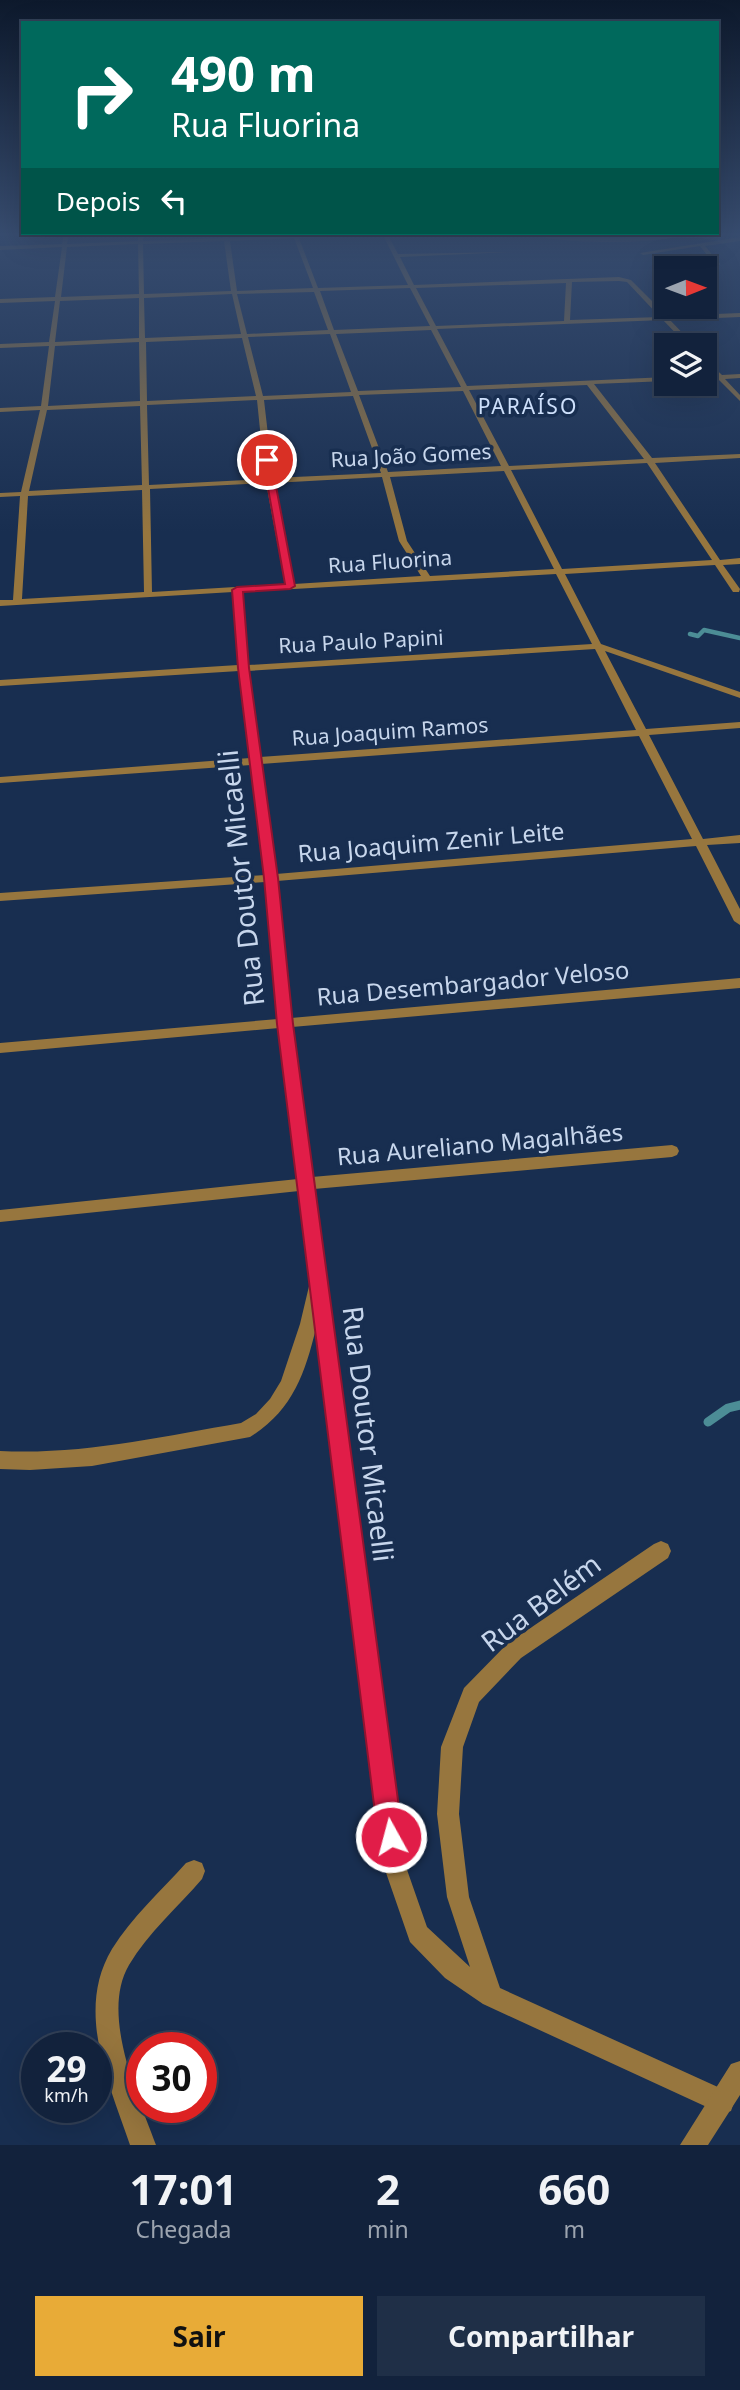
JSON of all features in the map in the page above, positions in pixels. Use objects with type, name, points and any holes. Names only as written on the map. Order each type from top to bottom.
[{"type":"street","points":[[17,602],[24,494],[44,408],[52,332]]},
{"type":"street","points":[[141,332],[148,594]]},
{"type":"street","points":[[244,332],[260,398],[269,481],[290,586]]},
{"type":"street","points":[[0,346],[331,332]]},
{"type":"street","points":[[333,332],[386,476],[404,541],[426,577]]},
{"type":"street","points":[[438,332],[505,468],[740,921]]},
{"type":"street","points":[[717,375],[740,399]]},
{"type":"street","points":[[719,377],[740,376]]},
{"type":"street","points":[[0,410],[654,380]]},
{"type":"street","points":[[589,383],[649,460],[736,590]]},
{"type":"street","name":"Rua João Gomes","points":[[0,495],[740,456]]},
{"type":"street","name":"Rua Fluorina","points":[[0,603],[740,561]]},
{"type":"street","name":"Rua Doutor Micaelli","points":[[237,590],[243,668],[271,878],[285,1024],[320,1274],[394,1864],[418,1934],[453,1970],[491,1996],[722,2102]]},
{"type":"street","points":[[598,646],[740,695]]},
{"type":"street","name":"Rua Paulo Papini","points":[[0,683],[598,646]]},
{"type":"street","name":"Rua Joaquim Ramos","points":[[0,780],[740,725]]},
{"type":"street","name":"Rua Joaquim Zenir Leite","points":[[0,897],[271,878],[740,839]]},
{"type":"street","name":"Rua Desembargador Veloso","points":[[0,1048],[740,983]]},
{"type":"street","name":"Rua Aureliano Magalhães","points":[[0,1216],[306,1184],[672,1151]]},
{"type":"street","points":[[0,1460],[39,1464],[244,1431],[259,1424],[273,1411],[298,1361],[320,1274]]},
{"type":"street","name":"Rua Belém","points":[[491,1996],[458,1897],[448,1814],[452,1747],[471,1695],[514,1651],[660,1551]]},
{"type":"street","points":[[143,2145],[108,2035],[105,1996],[119,1959],[194,1871]]},
{"type":"street","points":[[693,2145],[740,2073]]},
{"type":"waterway","points":[[690,634],[698,636],[704,630],[740,638]]},
{"type":"waterway","points":[[708,1422],[728,1408],[740,1405]]},
{"type":"district","name":"PARAÍSO","points":[[528,407]]},
{"type":"route","points":[[267,460],[290,586],[237,590],[243,668],[271,878],[285,1024],[320,1274],[391,1837]]}]
